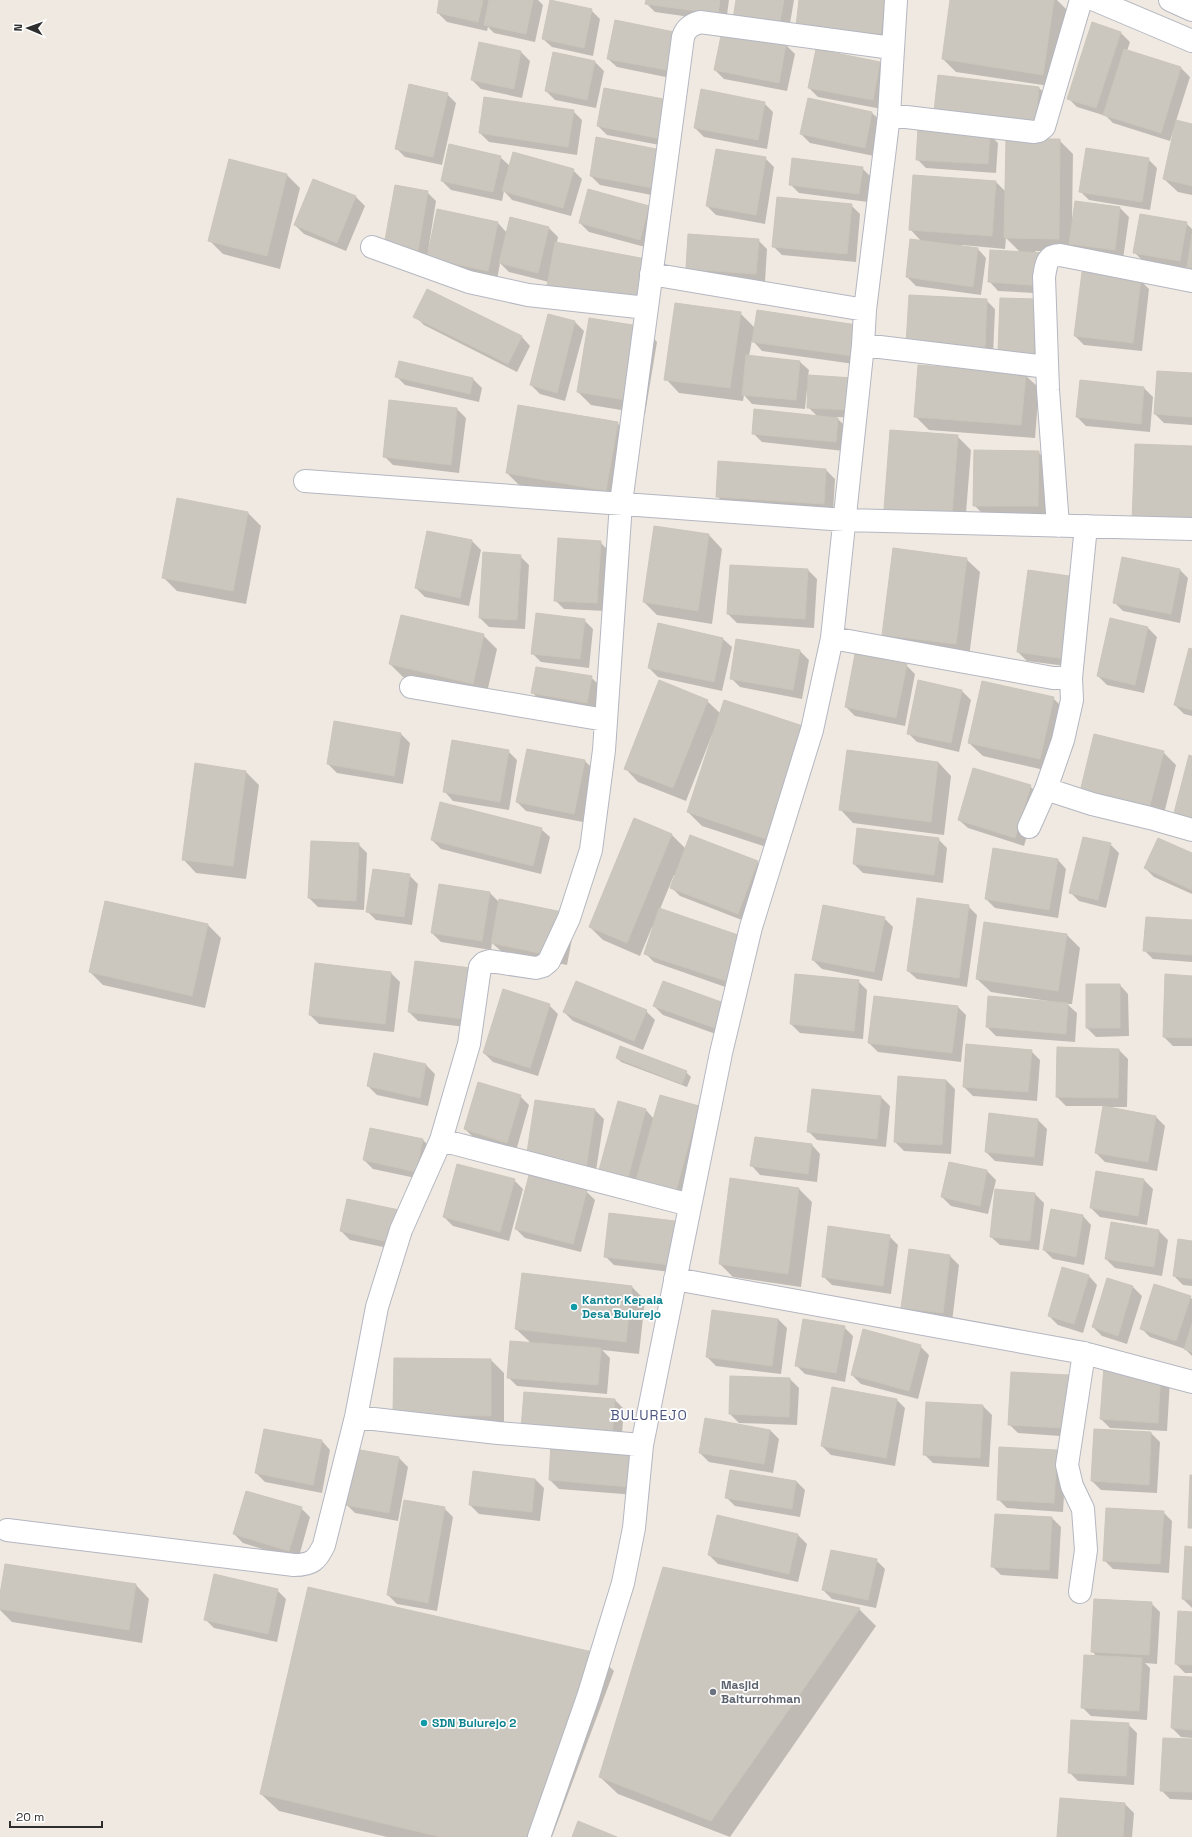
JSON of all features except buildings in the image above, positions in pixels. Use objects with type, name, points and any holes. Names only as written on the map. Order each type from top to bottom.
[{"type":"street","points":[[539,1837],[588,1697],[624,1583],[634,1528],[642,1445],[721,1053],[751,928],[812,730],[832,638],[863,344],[865,310],[889,115],[896,0]]},
{"type":"street","points":[[889,115],[1034,132],[1039,131],[1044,127],[1080,0]]},
{"type":"street","points":[[1095,0],[1192,41]]},
{"type":"street","points":[[1170,0],[1192,10]]},
{"type":"street","points":[[7,1530],[303,1565],[312,1562],[318,1557],[324,1545],[356,1417],[377,1307],[401,1230],[441,1140],[469,1044],[480,967],[484,963],[490,961],[536,968],[543,966],[549,961],[569,918],[591,850],[604,750],[621,503],[682,37],[685,30],[692,24],[700,22],[892,48]]},
{"type":"street","points":[[372,247],[469,282],[528,295],[647,308]]},
{"type":"street","points":[[1058,526],[1047,367],[1044,277],[1047,261],[1053,256],[1060,255],[1192,281]]},
{"type":"street","points":[[652,274],[865,310]]},
{"type":"street","points":[[863,344],[1047,367]]},
{"type":"street","points":[[305,481],[845,520],[1192,529]]},
{"type":"street","points":[[1029,827],[1046,789],[1063,740],[1072,700],[1071,678],[1086,526]]},
{"type":"street","points":[[832,638],[1053,678],[1071,678]]},
{"type":"street","points":[[411,687],[606,720]]},
{"type":"street","points":[[1046,789],[1092,804],[1192,830]]},
{"type":"street","points":[[441,1140],[690,1205]]},
{"type":"street","points":[[675,1279],[1084,1353],[1192,1382]]},
{"type":"street","points":[[1080,1592],[1086,1550],[1083,1509],[1072,1486],[1067,1465],[1084,1353]]},
{"type":"street","points":[[356,1417],[498,1433],[642,1445]]},
{"type":"place","name":"Kantor Kepala Desa Bulurejo","points":[[574,1307]]},
{"type":"place","name":"Masjid Baiturrohman","points":[[713,1692]]},
{"type":"place","name":"SDN Bulurejo 2","points":[[424,1723]]},
{"type":"district","name":"BULUREJO","points":[[649,1415]]}]
